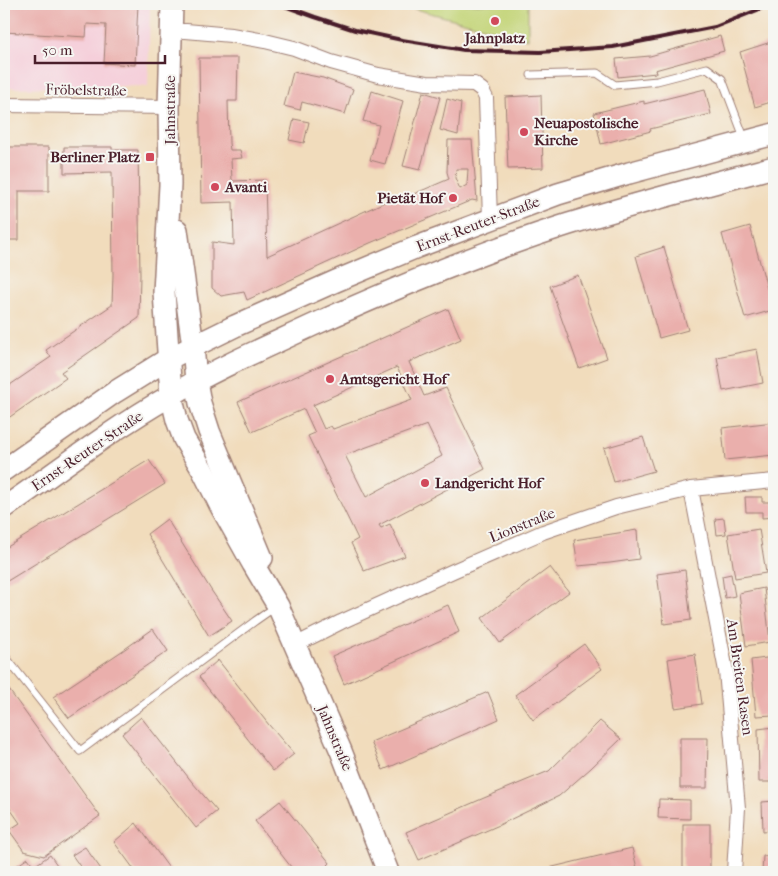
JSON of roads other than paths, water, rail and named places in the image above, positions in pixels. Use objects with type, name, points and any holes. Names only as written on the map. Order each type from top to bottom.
[{"type":"main road","name":"Jahnstraße","points":[[168,359],[164,292],[170,185],[169,107],[172,4]]},
{"type":"main road","name":"Ernst-Reuter-Straße","points":[[193,346],[354,273],[558,194],[774,134]]},
{"type":"main road","name":"Ernst-Reuter-Straße","points":[[196,381],[347,310],[480,256],[576,222],[774,167]]},
{"type":"main road","name":"Jahnstraße","points":[[170,185],[193,346]]},
{"type":"main road","points":[[193,346],[196,381],[171,395],[168,359],[193,346]]},
{"type":"main road","name":"Ernst-Reuter-Straße","points":[[4,470],[115,392],[168,359]]},
{"type":"main road","name":"Jahnstraße","points":[[196,381],[207,426],[257,544],[278,606],[341,751],[388,872]]},
{"type":"main road","name":"Jahnstraße","points":[[171,395],[184,439],[278,606]]},
{"type":"main road","name":"Ernst-Reuter-Straße","points":[[4,508],[137,416],[171,395]]},
{"type":"street","points":[[171,31],[231,35],[265,41],[294,48],[331,62],[378,75],[427,83],[474,84],[482,90],[486,98],[490,219]]},
{"type":"street","name":"Fröbelstraße","points":[[4,105],[169,107]]},
{"type":"street","name":"Lionstraße","points":[[295,645],[341,622],[543,532],[616,507],[691,489],[774,481]]},
{"type":"street","name":"Am Breiten Rasen","points":[[691,489],[726,671],[738,808],[734,872]]},
{"type":"lane","points":[[531,75],[597,73],[616,85],[657,81],[707,68],[722,80],[746,142]]},
{"type":"lane","points":[[4,655],[80,751],[278,606]]},
{"type":"railway","points":[[279,4],[355,30],[402,40],[464,50],[540,52],[613,47],[715,27],[772,4]]},
{"type":"place","name":"Jahnplatz","points":[[495,21]]},
{"type":"place","name":"Neuapostolische Kirche","points":[[524,132]]},
{"type":"place","name":"Berliner Platz","points":[[150,157]]},
{"type":"place","name":"Avanti","points":[[215,187]]},
{"type":"place","name":"Pietät Hof","points":[[453,198]]},
{"type":"place","name":"Amtsgericht Hof","points":[[330,379]]},
{"type":"place","name":"Landgericht Hof","points":[[425,483]]}]
